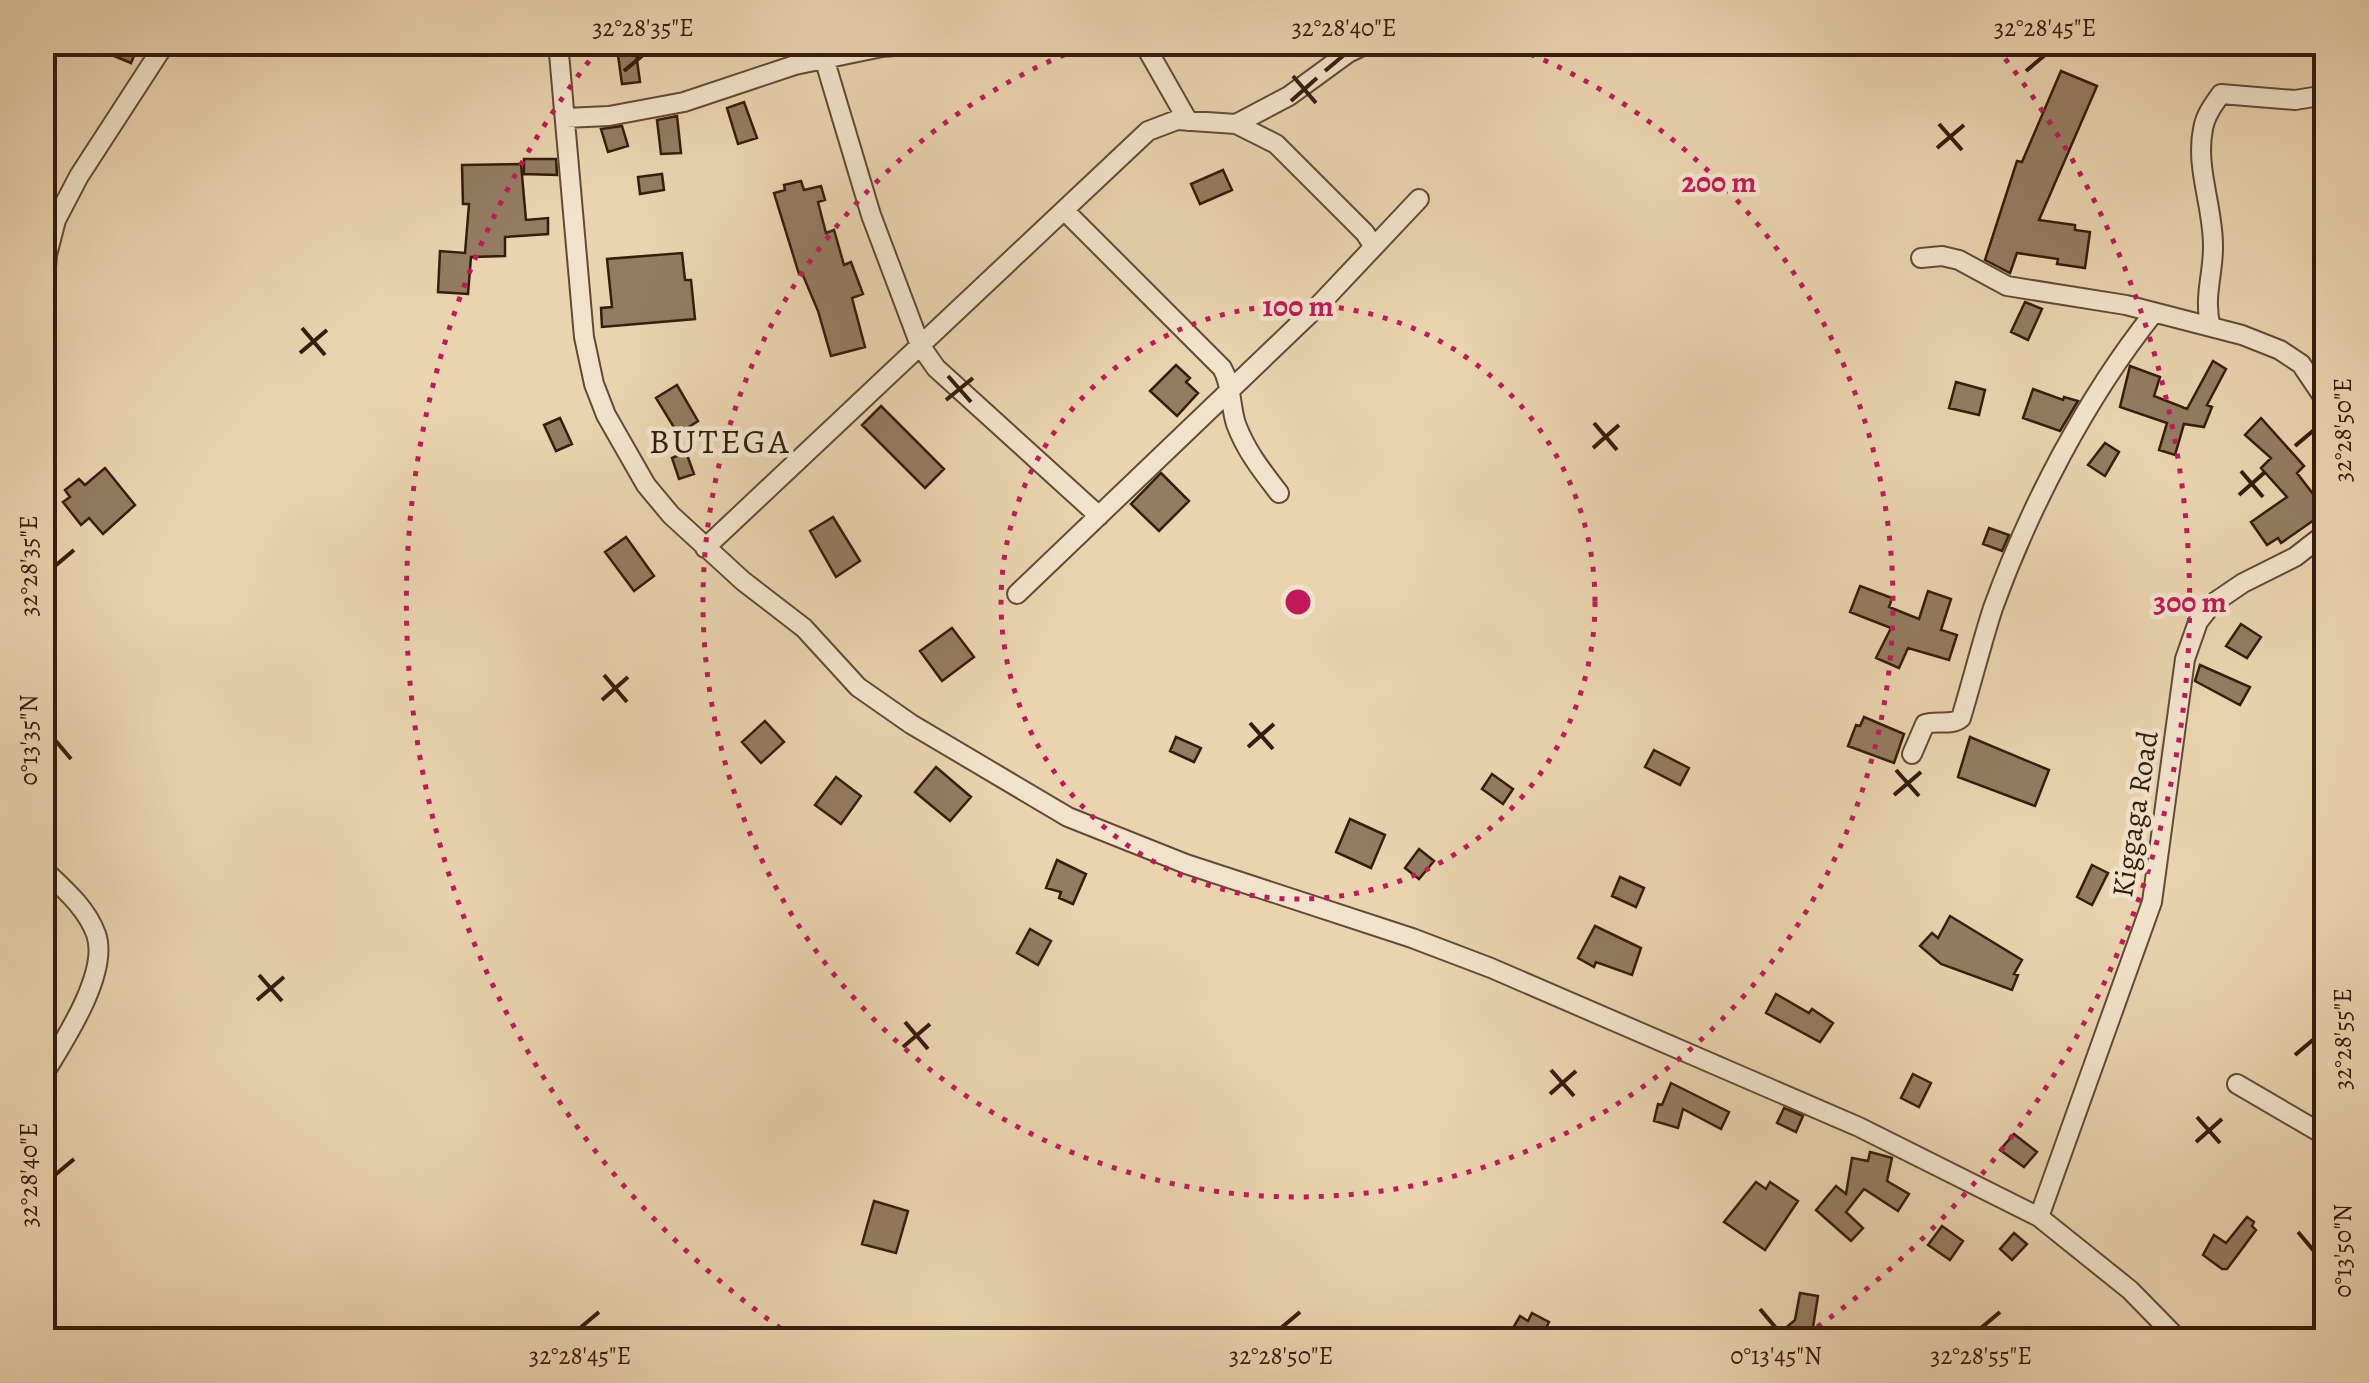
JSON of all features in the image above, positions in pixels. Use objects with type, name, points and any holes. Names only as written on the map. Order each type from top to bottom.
[{"type":"street","points":[[42,318],[47,256],[56,220],[79,176],[166,42]]},
{"type":"street","points":[[558,42],[584,337],[594,384],[606,415],[646,485],[705,548],[804,628],[858,687],[882,706],[1068,817],[1186,864],[1491,968],[1858,1127],[2039,1216],[2130,1290],[2180,1340]]},
{"type":"street","points":[[565,118],[609,116],[684,102],[795,65],[882,46],[947,42]]},
{"type":"street","points":[[1143,42],[1188,121]]},
{"type":"street","points":[[1236,124],[1372,42]]},
{"type":"street","points":[[824,58],[872,214],[920,344],[936,368],[1099,516]]},
{"type":"street","points":[[2210,326],[2206,308],[2213,224],[2201,149],[2203,126],[2212,107],[2221,94],[2295,100],[2326,95]]},
{"type":"street","points":[[705,548],[1148,131],[1177,120],[1236,124],[1276,144],[1374,247]]},
{"type":"street","points":[[1018,594],[1229,392],[1419,199]]},
{"type":"street","points":[[1064,210],[1222,368],[1228,379],[1234,420],[1248,453],[1279,493]]},
{"type":"street","points":[[1921,258],[1942,256],[1958,260],[2007,286],[2126,306],[2210,326],[2280,350],[2300,364],[2326,400]]},
{"type":"street","points":[[1912,754],[1925,724],[1938,720],[1952,723],[1961,718],[1995,604],[2032,518],[2094,400],[2124,350],[2153,314]]},
{"type":"street","name":"Kiggaga Road","points":[[2039,1216],[2152,902],[2185,658],[2198,622],[2222,596],[2294,558],[2326,533]]},
{"type":"street","points":[[42,868],[76,900],[98,937],[96,973],[82,1009],[42,1077]]},
{"type":"street","points":[[2238,1084],[2326,1136]]},
{"type":"street","points":[[42,1331],[50,1340]]},
{"type":"building","points":[[129,42],[138,46],[131,63],[83,43]]},
{"type":"building","points":[[636,53],[640,82],[622,84],[618,55]]},
{"type":"building","points":[[2061,71],[2097,86],[2039,220],[2075,225],[2075,230],[2090,232],[2085,268],[2017,253],[2010,273],[1985,260],[2017,161],[2022,162]]},
{"type":"building","points":[[744,102],[757,138],[738,144],[727,108]]},
{"type":"building","points":[[677,116],[681,153],[661,154],[657,120]]},
{"type":"building","points":[[622,126],[628,146],[608,152],[601,129]]},
{"type":"building","points":[[524,159],[556,159],[557,175],[524,174]]},
{"type":"building","points":[[521,164],[526,220],[548,218],[548,234],[505,237],[505,256],[471,257],[468,294],[438,292],[440,251],[465,253],[469,204],[463,204],[462,165]]},
{"type":"building","points":[[1223,170],[1232,190],[1200,204],[1191,184]]},
{"type":"building","points":[[662,174],[664,190],[640,194],[638,177]]},
{"type":"building","points":[[801,181],[804,190],[821,186],[825,200],[818,202],[826,233],[834,230],[844,265],[851,262],[863,294],[852,298],[865,347],[831,356],[818,311],[802,273],[799,274],[774,193],[785,190],[784,185]]},
{"type":"building","points":[[682,253],[685,280],[691,280],[695,319],[602,327],[601,308],[612,307],[607,259]]},
{"type":"building","points":[[2025,302],[2042,309],[2028,340],[2011,332]]},
{"type":"building","points":[[2213,361],[2226,369],[2207,405],[2212,407],[2204,427],[2184,424],[2175,455],[2159,450],[2167,423],[2120,407],[2130,366],[2160,377],[2154,396],[2187,409]]},
{"type":"building","points":[[1176,365],[1198,393],[1177,416],[1150,391]]},
{"type":"building","points":[[1956,382],[1985,390],[1979,415],[1949,408]]},
{"type":"building","points":[[677,385],[698,421],[678,434],[656,398]]},
{"type":"building","points":[[2033,389],[2078,401],[2060,431],[2023,418]]},
{"type":"building","points":[[881,406],[944,469],[925,488],[862,425]]},
{"type":"building","points":[[560,418],[572,444],[556,451],[544,425]]},
{"type":"building","points":[[2261,418],[2304,466],[2297,473],[2326,511],[2316,522],[2281,543],[2278,538],[2267,545],[2251,522],[2287,497],[2261,468],[2271,458],[2245,435]]},
{"type":"building","points":[[2105,443],[2119,452],[2105,476],[2088,465]]},
{"type":"building","points":[[686,452],[694,474],[679,479],[672,458]]},
{"type":"building","points":[[105,468],[135,505],[103,534],[89,518],[81,525],[63,502],[70,497],[65,490],[79,479],[85,485]]},
{"type":"building","points":[[1161,473],[1189,501],[1159,531],[1131,504]]},
{"type":"building","points":[[833,517],[860,561],[836,577],[810,531]]},
{"type":"building","points":[[1989,528],[2009,535],[2002,551],[1983,544]]},
{"type":"building","points":[[626,537],[654,576],[634,591],[605,552]]},
{"type":"building","points":[[1860,586],[1892,598],[1889,607],[1919,619],[1928,591],[1951,599],[1941,630],[1957,635],[1949,660],[1908,648],[1899,668],[1876,658],[1891,628],[1850,612]]},
{"type":"building","points":[[2241,624],[2261,637],[2247,658],[2226,646]]},
{"type":"building","points":[[952,628],[974,657],[942,681],[920,651]]},
{"type":"building","points":[[2200,665],[2250,687],[2240,705],[2195,681]]},
{"type":"building","points":[[1864,717],[1904,734],[1894,763],[1848,746],[1856,725],[1860,726]]},
{"type":"building","points":[[765,721],[784,742],[761,763],[742,742]]},
{"type":"building","points":[[1176,737],[1201,748],[1194,762],[1170,751]]},
{"type":"building","points":[[1970,737],[2049,770],[2035,806],[1958,777]]},
{"type":"building","points":[[1654,750],[1689,768],[1680,785],[1645,767]]},
{"type":"building","points":[[936,767],[971,797],[950,821],[915,792]]},
{"type":"building","points":[[1492,774],[1513,789],[1503,804],[1482,789]]},
{"type":"building","points":[[836,777],[861,796],[841,824],[815,805]]},
{"type":"building","points":[[1350,819],[1385,835],[1371,868],[1336,852]]},
{"type":"building","points":[[1419,849],[1434,861],[1419,879],[1405,868]]},
{"type":"building","points":[[1057,860],[1086,874],[1073,904],[1059,898],[1061,892],[1046,888]]},
{"type":"building","points":[[2092,865],[2108,873],[2092,905],[2077,897]]},
{"type":"building","points":[[1620,877],[1644,888],[1636,907],[1612,896]]},
{"type":"building","points":[[1950,916],[2022,960],[2014,974],[2018,975],[2012,990],[1941,964],[1920,946],[1932,933],[1938,938]]},
{"type":"building","points":[[1595,926],[1641,948],[1632,975],[1596,962],[1594,967],[1578,958]]},
{"type":"building","points":[[1030,929],[1051,941],[1038,965],[1017,953]]},
{"type":"building","points":[[1776,994],[1833,1023],[1820,1042],[1766,1013]]},
{"type":"building","points":[[1913,1074],[1931,1083],[1919,1107],[1901,1098]]},
{"type":"building","points":[[1671,1083],[1729,1112],[1721,1129],[1683,1109],[1678,1128],[1654,1121],[1658,1104],[1662,1105]]},
{"type":"building","points":[[1784,1108],[1803,1116],[1796,1132],[1777,1123]]},
{"type":"building","points":[[2014,1134],[2037,1152],[2024,1167],[2000,1150]]},
{"type":"building","points":[[1870,1152],[1892,1158],[1887,1181],[1909,1194],[1898,1211],[1864,1189],[1846,1212],[1863,1228],[1851,1241],[1816,1210],[1836,1186],[1846,1194],[1852,1158],[1868,1161]]},
{"type":"building","points":[[1756,1182],[1766,1189],[1770,1182],[1798,1201],[1765,1250],[1724,1222]]},
{"type":"building","points":[[874,1201],[908,1211],[896,1253],[862,1244]]},
{"type":"building","points":[[2247,1217],[2256,1230],[2227,1269],[2203,1255],[2214,1235],[2226,1243]]},
{"type":"building","points":[[1942,1226],[1963,1241],[1950,1260],[1928,1245]]},
{"type":"building","points":[[2014,1233],[2027,1244],[2012,1260],[2000,1249]]},
{"type":"building","points":[[1800,1293],[1818,1296],[1811,1340],[1793,1340],[1783,1330],[1795,1320]]},
{"type":"building","points":[[1532,1313],[1549,1322],[1546,1328],[1569,1340],[1506,1340],[1520,1316],[1528,1321]]},
{"type":"district","name":"BUTEGA","points":[[720,441]]}]
